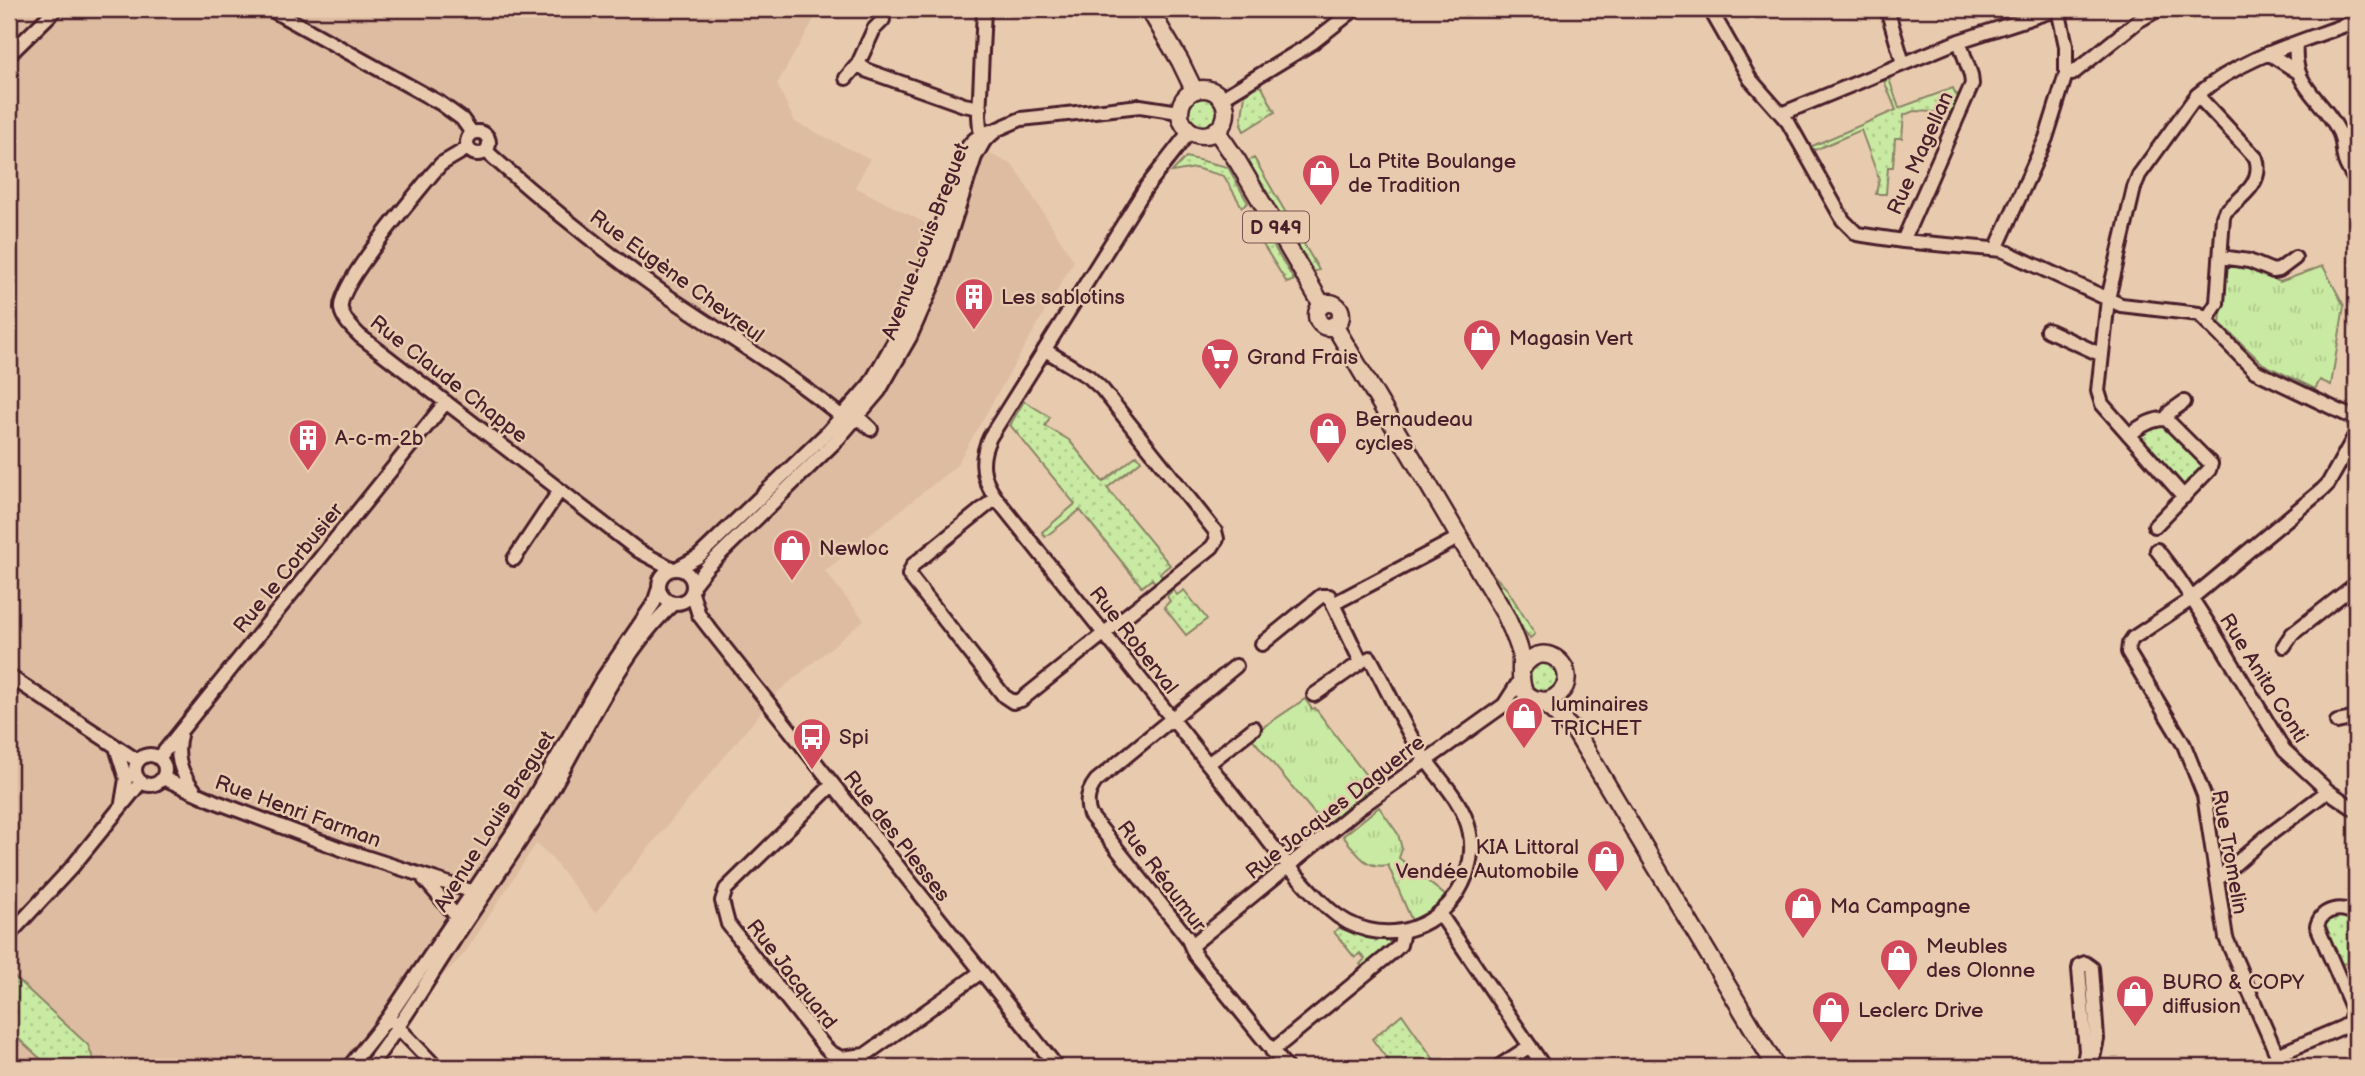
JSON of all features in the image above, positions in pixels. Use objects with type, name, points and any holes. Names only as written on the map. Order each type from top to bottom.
[{"type":"main road","points":[[1149,9],[1194,90]]},
{"type":"main road","points":[[1209,89],[1222,98],[1226,113],[1223,123],[1216,130],[1206,135],[1190,131],[1181,121],[1179,112],[1185,97],[1194,90],[1209,89]]},
{"type":"main road","name":"D 949","points":[[1216,130],[1234,155],[1322,305],[1317,313],[1318,320],[1323,325],[1334,325],[1460,537]]},
{"type":"main road","points":[[1460,537],[1506,616],[1519,646],[1524,690],[1576,733]]},
{"type":"main road","points":[[1506,616],[1544,654],[1556,658],[1563,666],[1567,677],[1564,688],[1555,698],[1537,699]]},
{"type":"main road","points":[[1521,673],[1531,657],[1544,654]]},
{"type":"main road","points":[[1564,688],[1576,733],[1776,1067]]},
{"type":"street","points":[[9,55],[55,9]]},
{"type":"street","points":[[270,9],[440,103],[462,119],[472,133]]},
{"type":"street","points":[[982,138],[980,108],[984,9]]},
{"type":"street","points":[[1222,98],[1312,43],[1355,9]]},
{"type":"street","points":[[1710,9],[1749,79],[1788,122],[1843,220],[1857,234],[2002,250],[2121,305],[2194,312],[2255,371],[2356,419]]},
{"type":"street","points":[[1887,9],[1903,63]]},
{"type":"street","points":[[1781,114],[1959,41],[2058,9],[2066,46],[2066,75],[2046,138],[1996,249]]},
{"type":"street","points":[[2066,75],[2072,74],[2138,21],[2159,9]]},
{"type":"street","points":[[846,78],[858,64],[874,29],[883,20]]},
{"type":"street","points":[[2184,497],[2099,398],[2108,299],[2139,175],[2197,95],[2217,79],[2268,52],[2356,22]]},
{"type":"street","name":"Rue Magellan","points":[[1903,241],[1972,84],[1959,41]]},
{"type":"street","points":[[2296,44],[2294,57],[2298,73],[2305,87],[2338,128],[2345,162],[2356,181]]},
{"type":"street","points":[[2268,52],[2298,73]]},
{"type":"street","points":[[858,64],[868,71],[964,106],[980,108]]},
{"type":"street","points":[[2197,95],[2256,158],[2258,164],[2256,182],[2252,188],[2225,212],[2217,303],[2206,321]]},
{"type":"street","name":"Avenue Louis Breguet","points":[[692,589],[707,567],[879,391],[910,337],[935,280],[982,138],[1021,118],[1050,114],[1140,106],[1179,112]]},
{"type":"street","points":[[480,131],[487,136],[489,145],[486,151],[477,154],[468,148],[468,138],[472,133],[480,131]]},
{"type":"street","name":"Rue Roberval","points":[[1190,131],[1147,186],[984,449],[985,479],[996,498],[1104,634],[1289,864],[1328,908],[1346,922],[1378,932],[1403,931],[1440,914],[1455,897],[1470,861],[1470,836],[1458,803],[1426,760],[1370,658]]},
{"type":"street","name":"Rue Claude Chappe","points":[[468,148],[442,164],[432,174],[354,274],[346,287],[341,309],[346,320],[360,335],[639,551],[675,569]]},
{"type":"street","name":"Rue Eugène Chevreul","points":[[486,151],[555,212],[643,278],[850,420],[872,429]]},
{"type":"street","points":[[2221,257],[2249,261],[2273,271],[2295,258]]},
{"type":"street","points":[[2047,330],[2102,355]]},
{"type":"street","points":[[996,498],[913,565],[910,571],[912,580],[1004,696],[1013,702],[1021,701],[1215,543],[1217,535],[1102,389],[1089,377],[1045,350]]},
{"type":"street","name":"Rue le Corbusier","points":[[159,758],[446,402]]},
{"type":"street","points":[[2166,419],[2170,412],[2184,402]]},
{"type":"street","points":[[2129,435],[2137,428],[2166,419],[2211,464],[2209,470],[2155,526]]},
{"type":"street","name":"Avenue Louis Breguet","points":[[675,569],[698,557],[850,420]]},
{"type":"street","points":[[2191,597],[2322,490],[2356,434]]},
{"type":"street","points":[[514,559],[560,489]]},
{"type":"street","points":[[1333,604],[1460,537]]},
{"type":"street","name":"Rue Anita Conti","points":[[2157,550],[2191,597],[2284,750],[2328,791],[2356,810]]},
{"type":"street","name":"Rue Claude Chappe","points":[[639,551],[657,576],[659,587]]},
{"type":"street","points":[[675,569],[689,576],[692,589],[685,601],[675,603],[664,598],[659,587],[665,573],[675,569]]},
{"type":"street","points":[[2284,646],[2292,634],[2356,584]]},
{"type":"street","name":"Avenue Louis Breguet","points":[[479,894],[603,678],[654,603],[659,587]]},
{"type":"street","name":"Rue des Plesses","points":[[692,589],[699,615],[1057,1067]]},
{"type":"street","points":[[1262,644],[1321,596],[1329,596],[1361,662],[1314,695]]},
{"type":"street","name":"Rue Tromelin","points":[[2191,597],[2133,638],[2128,652],[2180,738],[2204,795],[2226,938],[2279,1061]]},
{"type":"street","name":"Avenue Louis Breguet","points":[[349,1067],[525,834],[625,664],[655,622],[675,603]]},
{"type":"street","name":"Rue des Plesses","points":[[675,603],[690,611],[709,628]]},
{"type":"street","points":[[1173,720],[1236,666]]},
{"type":"street","points":[[1504,705],[1521,673]]},
{"type":"street","points":[[9,676],[138,761]]},
{"type":"street","points":[[1504,705],[1537,699]]},
{"type":"street","name":"Rue Jacques Daguerre","points":[[1192,945],[1358,810],[1504,705]]},
{"type":"street","points":[[2337,722],[2356,718]]},
{"type":"street","name":"Rue Réaumur","points":[[1173,720],[1096,781],[1090,789],[1087,807],[1090,815],[1192,945],[1195,955],[1286,1067]]},
{"type":"street","points":[[1208,764],[1254,728]]},
{"type":"street","points":[[181,730],[179,766],[198,795]]},
{"type":"street","points":[[116,747],[126,779],[121,806]]},
{"type":"street","points":[[146,755],[159,758],[164,768],[163,778],[152,785],[141,782],[135,771],[138,761],[146,755]]},
{"type":"street","name":"Rue Henri Farman","points":[[163,778],[198,795],[341,849],[479,894]]},
{"type":"street","points":[[9,935],[72,867],[141,782]]},
{"type":"street","name":"Rue Jacquard","points":[[832,785],[726,889],[722,901],[729,924],[824,1046],[841,1058],[865,1055],[981,972]]},
{"type":"street","points":[[2218,879],[2265,838],[2328,791]]},
{"type":"street","name":"Rue Henri Farman","points":[[421,876],[461,920]]},
{"type":"street","points":[[2279,1061],[2350,1021],[2353,1010],[2351,992],[2317,926],[2321,918],[2339,908],[2348,909],[2356,915]]},
{"type":"street","points":[[1440,914],[1544,1067]]},
{"type":"street","name":"Avenue Louis Breguet","points":[[369,1067],[399,1026],[461,920]]},
{"type":"street","points":[[1272,1051],[1396,949],[1400,945],[1403,931]]},
{"type":"street","points":[[2082,1067],[2086,1051],[2079,969],[2085,962],[2092,968],[2097,1039],[2091,1067]]},
{"type":"street","points":[[388,1017],[436,1067]]},
{"type":"street","points":[[1498,1067],[1530,1046]]},
{"type":"shaded area","points":[[9,9],[820,9],[777,84],[795,122],[870,159],[855,187],[933,227],[961,140],[1013,165],[1074,261],[956,466],[825,571],[864,620],[778,692],[595,913],[549,855],[536,844],[465,953],[354,1067],[9,1067]]},
{"type":"green space","points":[[1888,76],[1899,108],[1953,88],[1956,95],[1963,92],[1954,113],[1914,111],[1904,115],[1902,138],[1895,138],[1893,167],[1888,167],[1886,194],[1876,194],[1879,179],[1861,130],[1815,150],[1810,147],[1896,110],[1883,78]]},
{"type":"green space","points":[[1259,86],[1275,112],[1244,131],[1241,125],[1245,94]]},
{"type":"green space","points":[[1202,96],[1213,101],[1218,112],[1213,123],[1202,128],[1191,123],[1186,112],[1191,101]]},
{"type":"green space","points":[[1186,157],[1228,167],[1248,203],[1242,207],[1224,176],[1195,168],[1172,172]]},
{"type":"green space","points":[[1254,158],[1319,270],[1313,272],[1304,257],[1300,258],[1245,163]]},
{"type":"green space","points":[[1255,215],[1294,280],[1287,283],[1247,219]]},
{"type":"green space","points":[[2226,264],[2249,267],[2280,282],[2323,266],[2344,306],[2331,385],[2320,380],[2315,389],[2263,364],[2220,323]]},
{"type":"green space","points":[[1024,401],[1050,417],[1045,426],[1069,440],[1103,482],[1137,455],[1141,461],[1107,488],[1170,565],[1160,573],[1164,579],[1157,585],[1152,579],[1142,587],[1080,510],[1045,537],[1042,532],[1075,504],[1010,425]]},
{"type":"green space","points":[[2160,424],[2203,463],[2203,469],[2186,486],[2182,486],[2143,445],[2140,438],[2145,429]]},
{"type":"green space","points":[[1485,566],[1507,589],[1535,634],[1530,638],[1516,621]]},
{"type":"green space","points":[[1173,590],[1177,595],[1184,590],[1207,619],[1186,635],[1164,607],[1170,601],[1167,596]]},
{"type":"green space","points":[[1544,662],[1555,667],[1560,678],[1555,689],[1544,694],[1533,689],[1528,678],[1533,667]]},
{"type":"green space","points":[[1305,699],[1312,709],[1315,708],[1374,786],[1324,825],[1250,736]]},
{"type":"green space","points":[[1379,807],[1398,834],[1402,849],[1399,858],[1447,897],[1439,907],[1412,921],[1388,865],[1373,865],[1367,862],[1343,836]]},
{"type":"green space","points":[[2338,912],[2356,919],[2356,982],[2351,988],[2346,987],[2340,976],[2353,976],[2353,964],[2335,963],[2322,930],[2324,920]]},
{"type":"green space","points":[[1339,928],[1368,938],[1388,940],[1394,945],[1365,970],[1360,964],[1365,959],[1360,953],[1355,958],[1334,932]]},
{"type":"green space","points":[[9,972],[88,1045],[96,1067],[44,1067],[42,1060],[9,1030]]},
{"type":"green space","points":[[1402,1014],[1439,1067],[1411,1067],[1405,1060],[1393,1067],[1372,1039]]},
{"type":"place","name":"La Ptite Boulange de Tradition","points":[[1321,207]]},
{"type":"place","name":"Les sablotins","points":[[974,331]]},
{"type":"place","name":"Magasin Vert","points":[[1482,372]]},
{"type":"place","name":"Grand Frais","points":[[1220,391]]},
{"type":"place","name":"Bernaudeau cycles","points":[[1328,465]]},
{"type":"place","name":"A-c-m-2b","points":[[308,472]]},
{"type":"place","name":"Newloc","points":[[792,582]]},
{"type":"place","name":"luminaires TRICHET","points":[[1524,750]]},
{"type":"place","name":"Spi","points":[[812,771]]},
{"type":"place","name":"KIA Littoral Vendée Automobile","points":[[1606,893]]},
{"type":"place","name":"Ma Campagne","points":[[1803,940]]},
{"type":"place","name":"Meubles des Olonne","points":[[1899,992]]},
{"type":"place","name":"BURO & COPY diffusion","points":[[2135,1028]]},
{"type":"place","name":"Leclerc Drive","points":[[1831,1044]]}]
